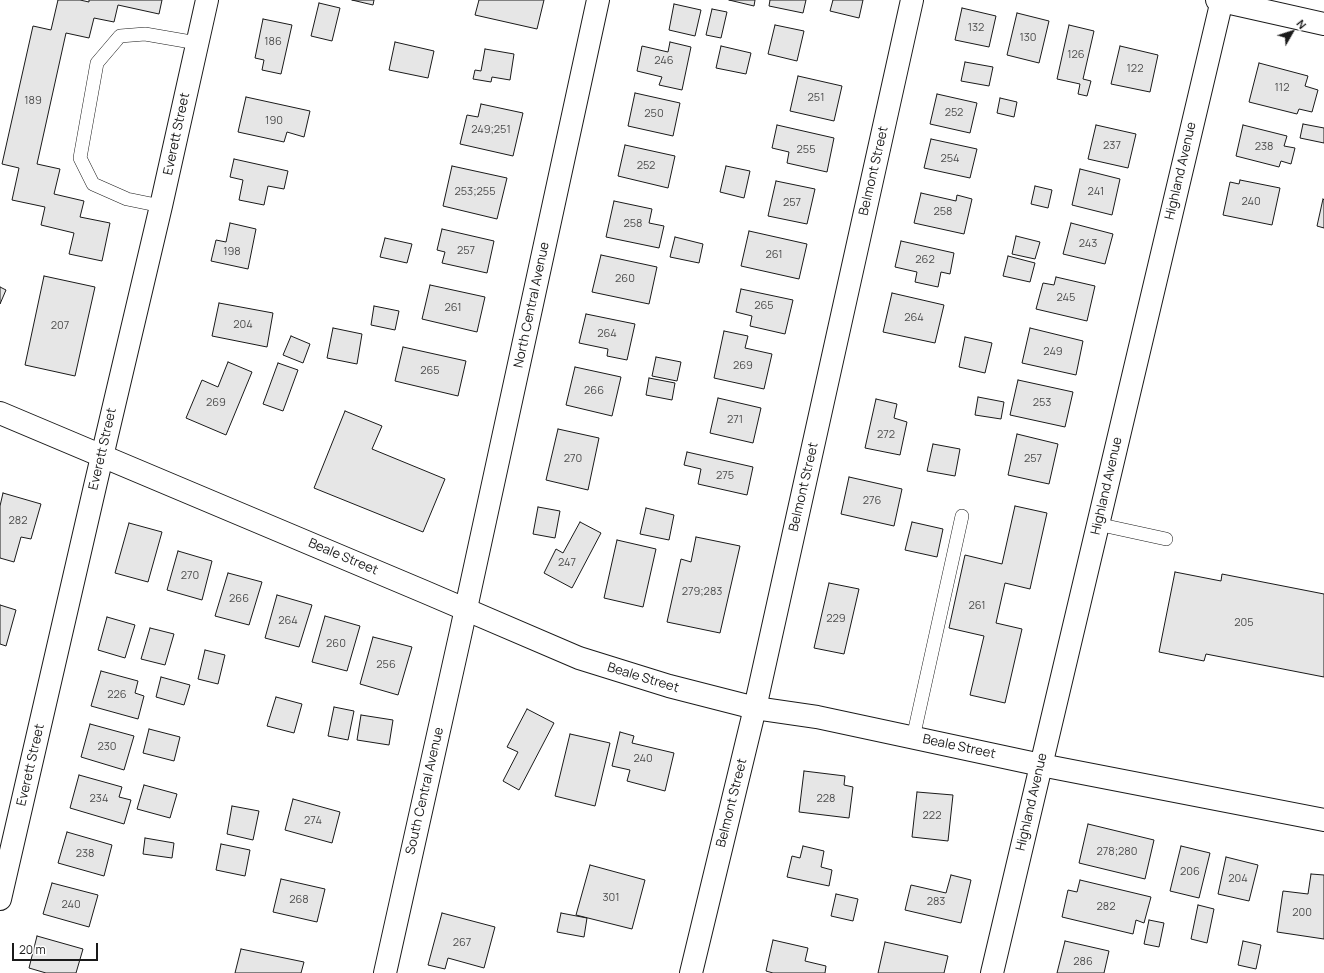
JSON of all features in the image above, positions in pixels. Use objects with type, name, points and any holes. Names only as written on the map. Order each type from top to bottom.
[{"type":"street","name":"Everett Street","points":[[0,899],[161,206],[207,0]]},
{"type":"street","name":"North Central Avenue","points":[[465,609],[598,0]]},
{"type":"street","name":"Belmont Street","points":[[691,973],[755,708],[912,0]]},
{"type":"street","points":[[1220,0],[1324,24]]},
{"type":"street","name":"Highland Avenue","points":[[992,973],[1220,0]]},
{"type":"street","name":"Beale Street","points":[[0,413],[579,658],[669,686],[755,708],[817,717],[1040,765],[1324,820]]},
{"type":"street","name":"South Central Avenue","points":[[385,973],[465,609]]},
{"type":"lane","points":[[161,206],[128,199],[93,184],[80,158],[97,63],[120,36],[145,34],[197,43]]},
{"type":"lane","points":[[913,738],[962,516]]},
{"type":"lane","points":[[1098,524],[1166,539]]},
{"type":"building","points":[[58,0],[80,0],[89,2],[89,0],[162,0],[159,14],[118,5],[114,22],[94,18],[89,38],[66,33],[37,164],[60,169],[54,194],[84,201],[80,217],[110,223],[102,261],[69,254],[74,233],[41,225],[45,207],[12,200],[19,168],[2,164],[33,26],[51,30]]},
{"type":"building","points":[[352,0],[374,0],[373,5]]},
{"type":"building","points":[[479,0],[544,0],[537,29],[475,15]]},
{"type":"building","points":[[729,0],[755,0],[754,6]]},
{"type":"building","points":[[770,0],[806,0],[803,13],[769,6]]},
{"type":"building","points":[[833,0],[863,0],[859,18],[830,11]]},
{"type":"building","points":[[319,3],[340,8],[332,41],[311,36]]},
{"type":"building","points":[[674,4],[701,10],[695,36],[669,30]]},
{"type":"building","points":[[962,8],[996,16],[989,47],[955,40]]},
{"type":"building","points":[[712,9],[727,12],[721,38],[706,35]]},
{"type":"building","points":[[1017,13],[1049,21],[1039,63],[1007,55]]},
{"type":"building","points":[[263,19],[292,25],[281,74],[262,70],[264,60],[255,58]]},
{"type":"building","points":[[775,25],[804,31],[797,61],[768,54]]},
{"type":"building","points":[[1069,25],[1094,31],[1083,79],[1091,81],[1087,96],[1078,94],[1080,84],[1057,79]]},
{"type":"building","points":[[395,42],[434,51],[428,78],[389,70]]},
{"type":"building","points":[[670,42],[691,47],[682,90],[659,85],[662,77],[637,71],[642,46],[668,52]]},
{"type":"building","points":[[721,46],[751,53],[746,74],[716,68]]},
{"type":"building","points":[[1120,46],[1158,55],[1150,92],[1111,84]]},
{"type":"building","points":[[485,49],[514,54],[510,80],[492,77],[491,82],[473,79],[475,70],[481,71]]},
{"type":"building","points":[[965,62],[993,67],[989,86],[961,81]]},
{"type":"building","points":[[1259,63],[1308,76],[1305,86],[1318,90],[1312,112],[1299,109],[1297,114],[1249,102]]},
{"type":"building","points":[[798,76],[842,86],[834,121],[790,111]]},
{"type":"building","points":[[635,93],[680,103],[673,136],[628,126]]},
{"type":"building","points":[[937,94],[977,103],[970,133],[930,124]]},
{"type":"building","points":[[246,97],[310,111],[304,137],[287,132],[284,142],[238,132]]},
{"type":"building","points":[[1000,98],[1017,102],[1014,117],[997,113]]},
{"type":"building","points":[[481,104],[523,113],[513,156],[460,144],[467,115],[478,117]]},
{"type":"building","points":[[1303,124],[1324,128],[1324,143],[1300,138]]},
{"type":"building","points":[[777,125],[834,138],[827,172],[787,163],[789,152],[772,148]]},
{"type":"building","points":[[1096,125],[1136,134],[1128,168],[1088,159]]},
{"type":"building","points":[[1243,125],[1287,136],[1284,146],[1295,148],[1291,164],[1281,161],[1279,167],[1236,156]]},
{"type":"building","points":[[931,139],[977,149],[970,178],[924,168]]},
{"type":"building","points":[[625,145],[675,156],[668,188],[618,176]]},
{"type":"building","points":[[234,159],[288,171],[284,189],[268,186],[264,205],[239,200],[243,180],[230,177]]},
{"type":"building","points":[[452,166],[507,178],[497,219],[443,206]]},
{"type":"building","points":[[726,166],[750,171],[744,198],[720,192]]},
{"type":"building","points":[[1080,169],[1120,179],[1112,215],[1072,205]]},
{"type":"building","points":[[1240,180],[1280,188],[1272,225],[1223,215],[1230,182],[1239,184]]},
{"type":"building","points":[[776,181],[815,189],[807,224],[768,216]]},
{"type":"building","points":[[1035,186],[1052,190],[1048,208],[1031,204]]},
{"type":"building","points":[[921,193],[956,201],[957,195],[972,199],[964,234],[914,223]]},
{"type":"building","points":[[1323,199],[1324,200],[1324,228],[1317,226]]},
{"type":"building","points":[[614,201],[652,209],[649,223],[664,226],[659,248],[606,237]]},
{"type":"building","points":[[230,223],[256,229],[248,269],[211,261],[216,240],[226,242]]},
{"type":"building","points":[[1071,223],[1113,234],[1105,264],[1063,254]]},
{"type":"building","points":[[442,229],[494,241],[487,273],[442,263],[445,252],[437,250]]},
{"type":"building","points":[[749,231],[807,244],[799,279],[741,266]]},
{"type":"building","points":[[1016,236],[1040,242],[1035,259],[1012,254]]},
{"type":"building","points":[[675,237],[703,244],[699,263],[670,257]]},
{"type":"building","points":[[385,238],[412,244],[407,263],[380,257]]},
{"type":"building","points":[[901,241],[954,253],[950,274],[941,272],[938,287],[915,282],[917,272],[895,267]]},
{"type":"building","points":[[601,255],[657,267],[649,304],[592,292]]},
{"type":"building","points":[[1008,256],[1035,263],[1030,282],[1003,276]]},
{"type":"building","points":[[44,276],[95,287],[75,376],[25,365]]},
{"type":"building","points":[[1056,277],[1095,286],[1087,321],[1036,309],[1043,283],[1054,285]]},
{"type":"building","points":[[430,285],[485,297],[477,332],[422,319]]},
{"type":"building","points":[[0,287],[6,290],[0,304]]},
{"type":"building","points":[[741,289],[793,300],[785,334],[750,326],[752,316],[736,312]]},
{"type":"building","points":[[892,293],[944,305],[935,343],[883,332]]},
{"type":"building","points":[[219,303],[273,313],[267,347],[212,336]]},
{"type":"building","points":[[374,306],[399,311],[395,330],[371,325]]},
{"type":"building","points":[[586,314],[635,324],[627,360],[607,356],[608,349],[579,343]]},
{"type":"building","points":[[333,328],[362,334],[357,364],[327,358]]},
{"type":"building","points":[[1030,328],[1083,341],[1076,375],[1022,363]]},
{"type":"building","points":[[724,331],[748,336],[745,348],[772,354],[764,389],[714,378]]},
{"type":"building","points":[[291,336],[310,344],[303,363],[283,355]]},
{"type":"building","points":[[965,337],[992,343],[985,373],[959,367]]},
{"type":"building","points":[[403,347],[466,361],[458,396],[395,381]]},
{"type":"building","points":[[656,357],[681,362],[677,381],[652,376]]},
{"type":"building","points":[[228,362],[252,372],[226,435],[186,418],[202,380],[218,387]]},
{"type":"building","points":[[278,363],[298,370],[283,411],[263,404]]},
{"type":"building","points":[[575,367],[621,377],[612,416],[566,405]]},
{"type":"building","points":[[649,378],[675,383],[672,400],[646,395]]},
{"type":"building","points":[[1018,380],[1073,392],[1065,427],[1010,415]]},
{"type":"building","points":[[978,397],[1004,402],[1001,419],[975,415]]},
{"type":"building","points":[[718,398],[761,408],[753,443],[710,433]]},
{"type":"building","points":[[876,399],[897,404],[894,418],[907,422],[900,455],[865,448]]},
{"type":"building","points":[[345,411],[382,426],[372,449],[445,479],[423,532],[314,488]]},
{"type":"building","points":[[558,429],[599,438],[588,490],[546,480]]},
{"type":"building","points":[[1017,434],[1058,444],[1049,484],[1008,475]]},
{"type":"building","points":[[933,444],[960,449],[955,476],[927,471]]},
{"type":"building","points":[[687,452],[753,467],[747,495],[698,484],[701,469],[684,465]]},
{"type":"building","points":[[849,477],[902,489],[894,526],[841,514]]},
{"type":"building","points":[[3,493],[41,504],[31,539],[21,537],[14,562],[0,558],[0,506]]},
{"type":"building","points":[[1015,506],[1047,513],[1030,589],[1005,583],[996,623],[1022,629],[1005,703],[970,695],[984,636],[949,628],[965,555],[1002,564]]},
{"type":"building","points":[[538,507],[560,511],[555,538],[533,534]]},
{"type":"building","points":[[646,508],[674,515],[669,540],[640,534]]},
{"type":"building","points":[[580,522],[601,533],[572,588],[544,573],[556,549],[563,553]]},
{"type":"building","points":[[912,522],[943,529],[937,557],[905,550]]},
{"type":"building","points":[[129,523],[162,532],[148,582],[115,573]]},
{"type":"building","points":[[696,537],[740,546],[720,633],[667,622],[681,559],[691,562]]},
{"type":"building","points":[[617,540],[656,549],[643,607],[604,598]]},
{"type":"building","points":[[178,551],[212,561],[202,600],[167,590]]},
{"type":"building","points":[[1175,572],[1221,581],[1222,574],[1324,594],[1324,677],[1206,654],[1204,661],[1159,652]]},
{"type":"building","points":[[228,573],[262,582],[249,625],[215,616]]},
{"type":"building","points":[[829,583],[859,589],[844,654],[814,648]]},
{"type":"building","points":[[277,595],[312,605],[299,647],[265,638]]},
{"type":"building","points":[[0,605],[16,610],[6,646],[0,644]]},
{"type":"building","points":[[325,616],[360,626],[347,671],[312,662]]},
{"type":"building","points":[[107,617],[135,625],[125,658],[98,650]]},
{"type":"building","points":[[150,628],[174,634],[165,665],[141,659]]},
{"type":"building","points":[[373,637],[412,647],[398,695],[360,684]]},
{"type":"building","points":[[205,650],[225,655],[218,684],[198,679]]},
{"type":"building","points":[[101,671],[138,681],[135,693],[144,696],[138,719],[91,706]]},
{"type":"building","points":[[161,677],[190,685],[184,705],[156,697]]},
{"type":"building","points":[[276,697],[302,704],[294,733],[267,726]]},
{"type":"building","points":[[334,707],[354,711],[348,740],[328,736]]},
{"type":"building","points":[[527,709],[554,723],[519,790],[503,781],[518,752],[507,747]]},
{"type":"building","points":[[361,715],[393,720],[389,745],[357,740]]},
{"type":"building","points":[[90,724],[134,736],[124,770],[81,757]]},
{"type":"building","points":[[149,729],[180,737],[174,761],[143,753]]},
{"type":"building","points":[[620,732],[634,736],[632,743],[674,753],[665,791],[627,781],[630,770],[612,766]]},
{"type":"building","points":[[570,734],[610,743],[595,806],[555,796]]},
{"type":"building","points":[[804,771],[845,776],[844,785],[853,787],[849,818],[799,812]]},
{"type":"building","points":[[79,775],[122,787],[119,797],[131,800],[124,824],[70,808]]},
{"type":"building","points":[[144,785],[177,794],[170,818],[137,809]]},
{"type":"building","points":[[917,792],[953,795],[948,841],[912,837]]},
{"type":"building","points":[[293,799],[340,812],[332,843],[285,830]]},
{"type":"building","points":[[232,806],[259,811],[253,840],[227,834]]},
{"type":"building","points":[[1088,824],[1154,840],[1145,879],[1079,863]]},
{"type":"building","points":[[67,832],[112,845],[104,876],[58,863]]},
{"type":"building","points":[[145,838],[174,843],[172,858],[143,854]]},
{"type":"building","points":[[221,844],[250,850],[245,876],[216,870]]},
{"type":"building","points":[[803,846],[824,851],[821,867],[832,870],[829,886],[787,877],[792,856],[800,858]]},
{"type":"building","points":[[1181,846],[1210,853],[1199,898],[1170,891]]},
{"type":"building","points":[[1226,857],[1258,865],[1249,901],[1218,894]]},
{"type":"building","points":[[590,865],[645,880],[632,929],[576,915]]},
{"type":"building","points":[[1311,874],[1324,875],[1324,939],[1277,932],[1283,891],[1308,894]]},
{"type":"building","points":[[951,875],[971,880],[961,923],[905,910],[911,885],[946,893]]},
{"type":"building","points":[[281,879],[325,889],[317,922],[273,912]]},
{"type":"building","points":[[1080,880],[1151,897],[1144,923],[1136,920],[1133,934],[1062,917],[1068,890],[1077,892]]},
{"type":"building","points":[[52,883],[98,895],[89,927],[43,914]]},
{"type":"building","points":[[836,894],[858,899],[853,921],[831,916]]},
{"type":"building","points":[[1198,905],[1214,909],[1207,943],[1191,939]]},
{"type":"building","points":[[442,913],[495,927],[484,968],[448,958],[445,969],[428,965]]},
{"type":"building","points":[[561,913],[587,918],[584,937],[557,932]]},
{"type":"building","points":[[1149,920],[1164,923],[1159,947],[1144,944]]},
{"type":"building","points":[[37,936],[83,949],[76,973],[46,973],[29,968]]},
{"type":"building","points":[[773,940],[808,948],[805,961],[826,966],[825,973],[773,973],[766,971]]},
{"type":"building","points":[[1065,941],[1109,951],[1104,973],[1057,973]]},
{"type":"building","points":[[1243,941],[1261,945],[1256,969],[1238,965]]},
{"type":"building","points":[[885,942],[948,956],[944,973],[878,973]]},
{"type":"building","points":[[241,949],[304,962],[301,973],[235,973]]}]
